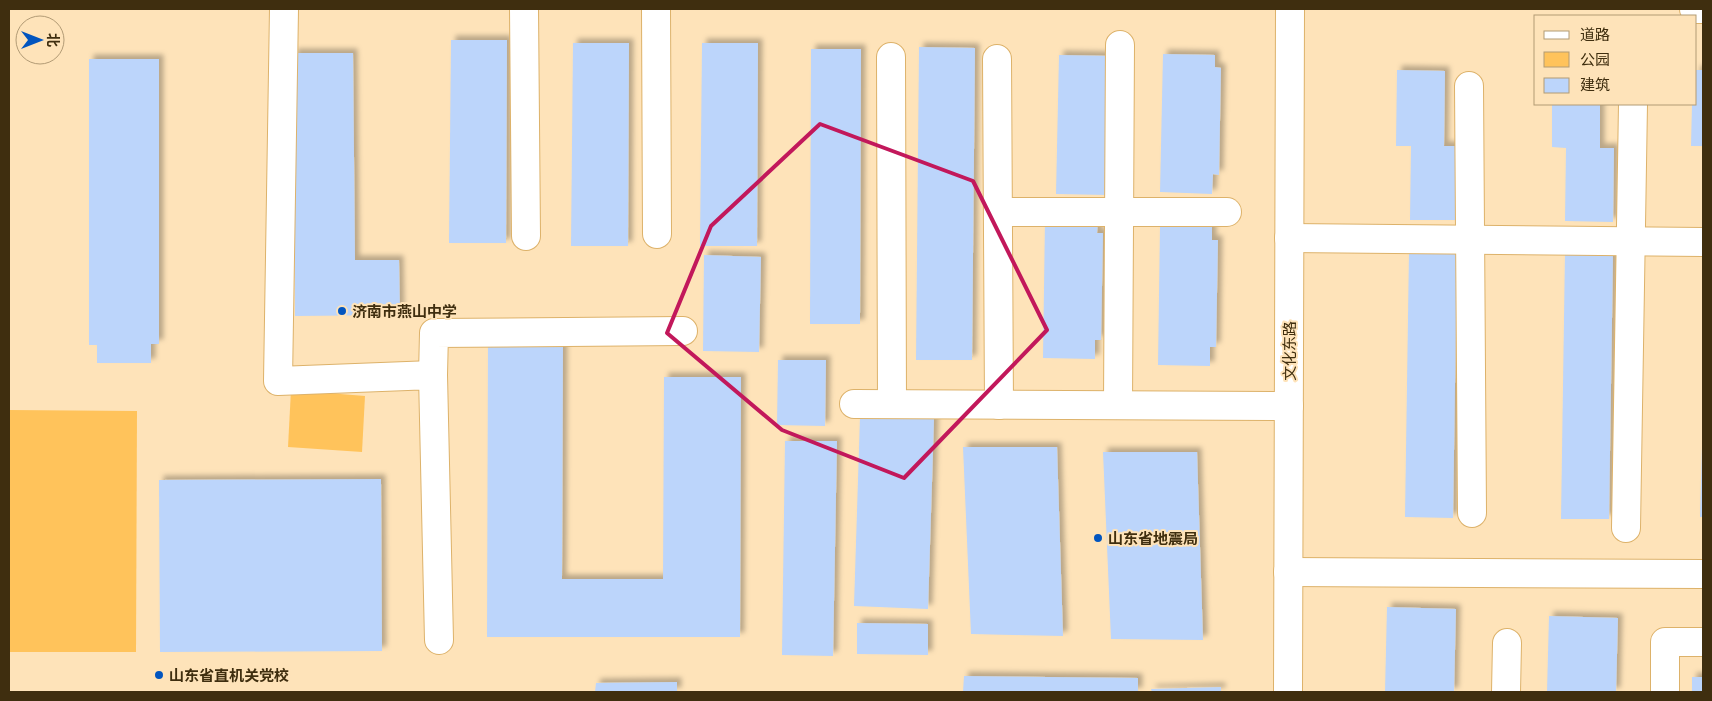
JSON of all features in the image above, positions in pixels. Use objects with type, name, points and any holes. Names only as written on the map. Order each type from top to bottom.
[{"type":"street","points":[[284,9],[278,381],[433,375]]},
{"type":"street","points":[[524,9],[526,236]]},
{"type":"street","points":[[656,9],[657,234]]},
{"type":"street","name":"文化东路","points":[[1288,692],[1290,9]]},
{"type":"street","points":[[1694,9],[1703,9]]},
{"type":"street","points":[[1118,405],[1120,45]]},
{"type":"street","points":[[891,57],[892,404]]},
{"type":"street","points":[[997,59],[999,405]]},
{"type":"street","points":[[1469,86],[1472,513]]},
{"type":"street","points":[[1626,528],[1633,105]]},
{"type":"street","points":[[998,212],[1227,212]]},
{"type":"street","points":[[1289,238],[1703,242]]},
{"type":"street","points":[[439,640],[433,375],[434,333],[683,331]]},
{"type":"street","points":[[854,404],[1289,406]]},
{"type":"street","points":[[1288,572],[1703,574]]},
{"type":"street","points":[[1665,692],[1665,642],[1703,642]]},
{"type":"street","points":[[1506,692],[1507,644]]},
{"type":"highlighted area","points":[[820,124],[973,181],[1047,330],[904,478],[782,430],[667,333],[711,226]]},
{"type":"green space","points":[[291,390],[365,396],[362,452],[288,447]]},
{"type":"green space","points":[[9,410],[137,411],[136,652],[9,652]]},
{"type":"building","points":[[451,40],[507,40],[506,243],[449,243]]},
{"type":"building","points":[[573,43],[629,43],[628,246],[571,246]]},
{"type":"building","points":[[702,43],[758,43],[757,246],[700,246]]},
{"type":"building","points":[[919,47],[975,48],[972,360],[916,360]]},
{"type":"building","points":[[811,49],[861,49],[860,324],[810,324]]},
{"type":"building","points":[[293,53],[353,53],[355,260],[399,260],[400,315],[295,316]]},
{"type":"building","points":[[1163,54],[1215,55],[1215,67],[1221,68],[1219,175],[1213,174],[1212,194],[1160,192]]},
{"type":"building","points":[[1059,55],[1111,56],[1108,195],[1056,194]]},
{"type":"building","points":[[89,59],[159,59],[159,344],[151,344],[151,363],[97,363],[97,345],[89,345]]},
{"type":"building","points":[[1397,70],[1445,71],[1444,146],[1459,146],[1458,220],[1410,220],[1411,146],[1396,146]]},
{"type":"building","points":[[1697,70],[1703,70],[1703,146],[1691,146],[1692,105],[1697,105]]},
{"type":"building","points":[[1552,105],[1600,105],[1600,148],[1614,148],[1613,222],[1565,221],[1566,148],[1552,147]]},
{"type":"building","points":[[1045,219],[1098,221],[1097,233],[1103,233],[1101,340],[1095,340],[1095,359],[1043,358]]},
{"type":"building","points":[[1160,226],[1212,227],[1212,240],[1218,240],[1216,347],[1210,347],[1210,366],[1158,365]]},
{"type":"building","points":[[1409,251],[1457,252],[1453,518],[1405,517]]},
{"type":"building","points":[[1565,252],[1613,253],[1609,519],[1561,519]]},
{"type":"building","points":[[704,255],[761,257],[759,352],[703,351]]},
{"type":"building","points":[[488,339],[563,339],[562,579],[663,579],[664,377],[741,377],[740,637],[487,637]]},
{"type":"building","points":[[778,360],[826,360],[825,426],[777,425]]},
{"type":"building","points":[[860,417],[934,419],[928,609],[854,606]]},
{"type":"building","points":[[785,441],[837,441],[833,656],[782,655]]},
{"type":"building","points":[[963,447],[1057,447],[1063,636],[971,634]]},
{"type":"building","points":[[1702,447],[1703,517],[1700,517]]},
{"type":"building","points":[[1103,452],[1197,452],[1203,640],[1111,639]]},
{"type":"building","points":[[381,479],[382,651],[160,652],[159,480]]},
{"type":"building","points":[[1387,607],[1456,609],[1454,692],[1385,692]]},
{"type":"building","points":[[1549,616],[1618,618],[1616,692],[1547,692]]},
{"type":"building","points":[[857,623],[928,624],[928,655],[857,654]]},
{"type":"building","points":[[964,676],[1138,678],[1138,692],[963,692]]},
{"type":"building","points":[[1692,677],[1703,677],[1703,692],[1692,692]]},
{"type":"building","points":[[677,682],[677,692],[595,692],[596,683]]},
{"type":"building","points":[[1221,687],[1221,692],[1152,692],[1151,689]]},
{"type":"place","name":"济南市燕山中学","points":[[342,311]]},
{"type":"place","name":"山东省地震局","points":[[1098,538]]},
{"type":"place","name":"山东省直机关党校","points":[[159,675]]}]
